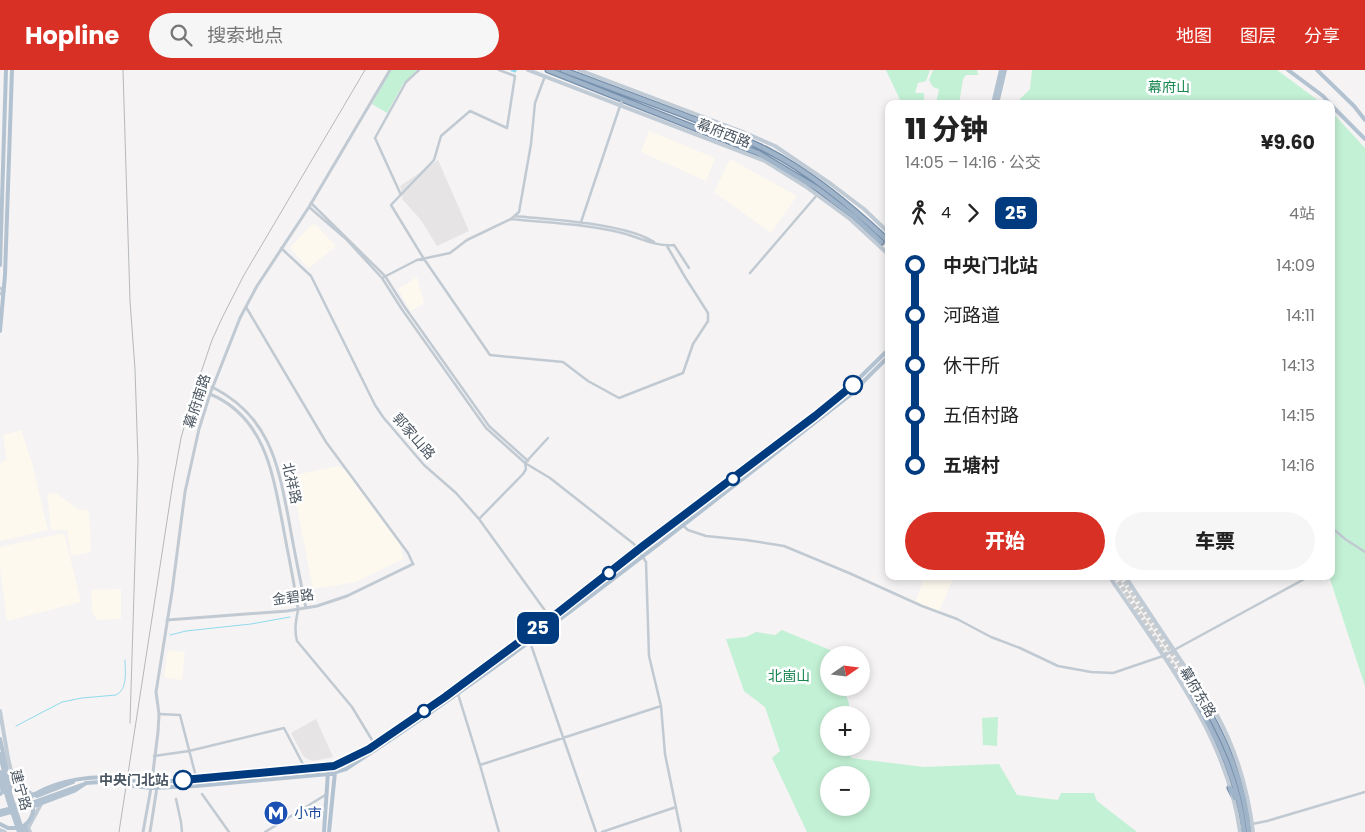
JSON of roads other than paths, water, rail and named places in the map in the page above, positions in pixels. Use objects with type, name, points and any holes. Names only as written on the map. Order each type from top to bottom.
[{"type":"highway","name":"幕府西路","points":[[548,70],[758,153],[818,189],[883,241],[855,211],[798,168],[765,149],[719,129],[564,70]]},
{"type":"highway","name":"幕府东路","points":[[1196,690],[1226,744],[1241,787],[1251,829]]},
{"type":"highway","name":"幕府东路","points":[[1191,693],[1208,721],[1225,757],[1239,804],[1242,832]]},
{"type":"highway","points":[[1230,788],[1239,804]]},
{"type":"highway","points":[[1247,801],[1251,829]]},
{"type":"main road","points":[[0,265],[2,145],[6,70]]},
{"type":"main road","points":[[0,331],[12,70]]},
{"type":"main road","name":"幕府西路","points":[[528,70],[765,161],[817,194],[850,219],[885,251]]},
{"type":"main road","name":"幕府西路","points":[[579,70],[743,132],[774,146],[838,189],[864,209],[885,229]]},
{"type":"main road","points":[[994,100],[1003,70]]},
{"type":"main road","points":[[998,100],[1003,70]]},
{"type":"main road","points":[[1288,70],[1327,100]]},
{"type":"main road","points":[[1317,70],[1354,106],[1365,120]]},
{"type":"main road","points":[[1335,108],[1365,140]]},
{"type":"main road","points":[[885,353],[845,392],[678,521],[550,619],[445,697],[376,747],[346,769],[329,774],[196,786],[151,788],[133,783],[328,767],[343,763],[376,747],[458,694],[554,623],[849,396],[885,360]]},
{"type":"main road","name":"幕府东路","points":[[1112,580],[1196,709],[1217,750],[1242,832]]},
{"type":"main road","name":"幕府东路","points":[[1128,580],[1217,715],[1229,737],[1240,766],[1247,801]]},
{"type":"main road","points":[[0,713],[14,784],[32,796]]},
{"type":"main road","points":[[0,738],[12,789]]},
{"type":"main road","name":"建宁路","points":[[0,754],[6,782],[27,832]]},
{"type":"main road","points":[[329,832],[334,766]]},
{"type":"main road","points":[[324,832],[328,793],[328,767]]},
{"type":"main road","name":"建宁路","points":[[0,772],[19,832]]},
{"type":"main road","points":[[0,782],[2,793],[12,789],[32,796],[99,777],[122,779]]},
{"type":"main road","points":[[0,811],[19,806],[32,796],[70,780],[122,784]]},
{"type":"main road","points":[[0,815],[41,804],[74,791],[85,781]]},
{"type":"main road","points":[[32,803],[60,789]]},
{"type":"main road","points":[[0,824],[15,831],[25,826],[32,816],[32,796]]},
{"type":"main road","points":[[27,832],[41,804]]},
{"type":"main road","points":[[25,826],[27,832]]},
{"type":"main road","points":[[0,830],[5,832]]},
{"type":"street","name":"幕府南路","points":[[144,832],[152,781],[159,714],[156,692],[191,462],[212,387],[246,307],[257,286],[310,205],[390,70]]},
{"type":"street","points":[[401,195],[375,138],[406,82],[419,70]]},
{"type":"street","points":[[498,70],[515,76],[507,128],[470,111],[441,136],[434,160],[391,205],[424,259],[490,355],[563,362],[588,381],[619,398],[683,374],[693,344],[708,321],[708,313],[684,277],[667,246]]},
{"type":"street","points":[[382,278],[417,260],[450,253],[467,240],[511,219],[519,212],[530,154],[535,103],[545,76]]},
{"type":"street","points":[[580,226],[622,100]]},
{"type":"street","points":[[2,145],[9,142]]},
{"type":"street","points":[[750,273],[817,194]]},
{"type":"street","points":[[310,205],[346,239],[382,278],[486,428],[634,544],[643,555],[646,562],[649,656],[661,706],[665,754],[681,832]]},
{"type":"street","points":[[310,205],[385,276],[489,426],[527,462]]},
{"type":"street","points":[[515,216],[622,230],[648,238],[657,244]]},
{"type":"street","points":[[511,219],[580,226],[622,233],[657,244],[674,245],[689,268]]},
{"type":"street","name":"郭家山路","points":[[281,248],[311,276],[375,405],[383,417],[424,465],[456,493],[479,519],[554,623]]},
{"type":"street","points":[[0,288],[2,293]]},
{"type":"street","points":[[246,307],[326,442],[408,553],[413,564]]},
{"type":"street","name":"北祥路","points":[[212,387],[234,401],[246,412],[262,432],[277,463],[306,608]]},
{"type":"street","name":"北祥路","points":[[210,394],[220,398],[241,416],[256,435],[270,466],[298,609]]},
{"type":"street","points":[[230,406],[230,402],[234,401]]},
{"type":"street","points":[[479,519],[523,474],[527,462],[548,438]]},
{"type":"street","points":[[678,521],[688,530],[706,536],[784,546],[922,606],[957,619],[991,637],[1058,666],[1091,672],[1113,673],[1163,656],[1303,580]]},
{"type":"street","points":[[1335,530],[1365,552]]},
{"type":"street","name":"金碧路","points":[[167,620],[306,608],[341,598],[413,564]]},
{"type":"street","points":[[294,583],[297,585],[300,581]]},
{"type":"street","points":[[298,609],[296,634],[298,641],[352,707],[376,747]]},
{"type":"street","points":[[530,640],[596,832]]},
{"type":"street","points":[[458,694],[499,832]]},
{"type":"street","points":[[480,765],[661,706]]},
{"type":"street","points":[[159,714],[180,715],[196,773]]},
{"type":"street","points":[[154,756],[189,752],[284,728],[306,770]]},
{"type":"street","points":[[150,832],[158,781]]},
{"type":"street","points":[[1251,829],[1268,821],[1365,792]]},
{"type":"street","points":[[265,832],[328,793]]},
{"type":"street","points":[[202,794],[229,832]]},
{"type":"street","points":[[176,799],[182,822],[182,832]]},
{"type":"street","points":[[602,832],[676,807]]},
{"type":"waterway","points":[[170,635],[186,631],[251,624],[290,617]]},
{"type":"waterway","points":[[16,726],[62,702],[116,695],[124,684],[125,660]]},
{"type":"tunnel","points":[[881,242],[885,246]]},
{"type":"tunnel","points":[[1118,580],[1191,693]]},
{"type":"tunnel","points":[[1124,580],[1196,690]]},
{"type":"tunnel","points":[[122,779],[133,781]]},
{"type":"tunnel","points":[[122,784],[133,786]]},
{"type":"railway","points":[[123,70],[130,301],[135,369],[138,461],[130,723]]},
{"type":"railway","points":[[119,832],[173,482],[181,438],[192,399],[212,340],[244,275],[365,70]]},
{"type":"place","name":"中央门北站","points":[[183,780]]},
{"type":"place","name":"小市","points":[[276,813]]},
{"type":"park label","name":"幕府山","points":[[1169,87]]},
{"type":"park label","name":"北崮山","points":[[789,676]]}]
